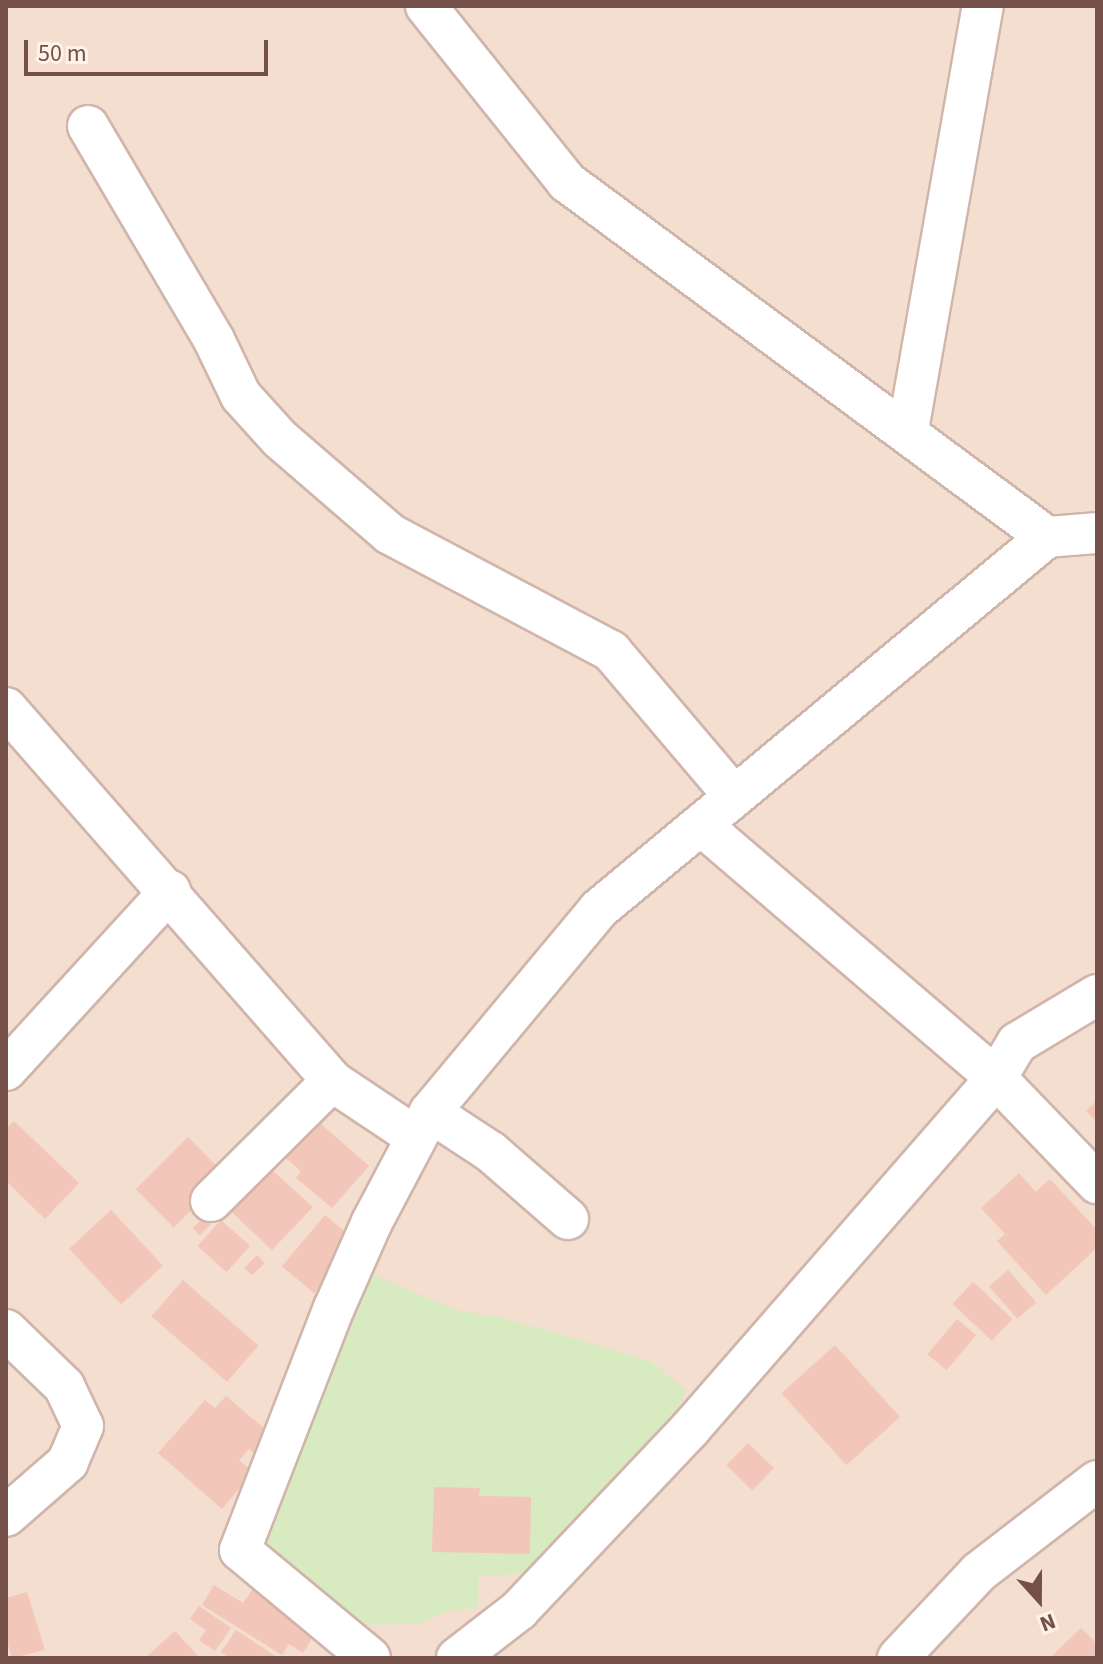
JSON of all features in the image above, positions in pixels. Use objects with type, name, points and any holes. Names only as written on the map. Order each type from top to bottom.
[{"type":"street","points":[[426,6],[567,182],[908,430],[1047,537]]},
{"type":"street","points":[[908,430],[983,6]]},
{"type":"street","points":[[88,126],[214,340],[241,396],[280,439],[390,534],[611,651],[734,796]]},
{"type":"street","points":[[370,1658],[240,1550],[334,1308],[423,1124],[599,909],[1047,537],[1097,533]]},
{"type":"street","points":[[6,708],[170,891],[332,1081],[491,1152],[568,1219]]},
{"type":"street","points":[[701,825],[996,1078],[1097,1183]]},
{"type":"street","points":[[6,1070],[170,891]]},
{"type":"street","points":[[457,1658],[519,1610],[690,1429],[996,1078],[1017,1043],[1097,995]]},
{"type":"street","points":[[211,1201],[332,1081]]},
{"type":"street","points":[[6,1330],[64,1386],[83,1426],[68,1462],[6,1516]]},
{"type":"street","points":[[898,1658],[979,1572],[1097,1481]]},
{"type":"shaded area","points":[[6,6],[1097,6],[1097,1658],[6,1658]]},
{"type":"green space","points":[[371,1274],[456,1310],[500,1317],[651,1361],[686,1391],[679,1406],[549,1558],[530,1573],[479,1576],[478,1608],[449,1611],[418,1624],[341,1625],[265,1560],[254,1530],[342,1311]]},
{"type":"building","points":[[1097,1100],[1097,1122],[1086,1111]]},
{"type":"building","points":[[313,1117],[369,1166],[332,1208],[296,1178],[301,1171],[281,1154]]},
{"type":"building","points":[[14,1121],[79,1183],[45,1219],[6,1181],[6,1129]]},
{"type":"building","points":[[188,1137],[226,1175],[174,1228],[136,1189]]},
{"type":"building","points":[[272,1170],[313,1207],[272,1250],[222,1203],[245,1179],[255,1188]]},
{"type":"building","points":[[1019,1173],[1036,1192],[1050,1179],[1097,1230],[1097,1248],[1046,1295],[997,1241],[1005,1234],[981,1208]]},
{"type":"building","points":[[111,1210],[163,1266],[121,1304],[69,1249]]},
{"type":"building","points":[[325,1215],[357,1242],[314,1293],[282,1266]]},
{"type":"building","points":[[204,1217],[211,1224],[200,1235],[193,1228]]},
{"type":"building","points":[[221,1220],[250,1246],[227,1272],[198,1246]]},
{"type":"building","points":[[257,1255],[265,1263],[252,1276],[244,1268]]},
{"type":"building","points":[[1008,1270],[1036,1302],[1017,1319],[989,1286]]},
{"type":"building","points":[[183,1280],[258,1346],[227,1382],[152,1316]]},
{"type":"building","points":[[973,1282],[1012,1319],[992,1341],[953,1304]]},
{"type":"building","points":[[957,1319],[976,1335],[947,1370],[927,1354]]},
{"type":"building","points":[[835,1345],[900,1417],[846,1465],[781,1393]]},
{"type":"building","points":[[226,1396],[280,1442],[263,1461],[249,1449],[239,1460],[253,1472],[222,1509],[158,1453],[205,1400],[215,1408]]},
{"type":"building","points":[[748,1443],[774,1468],[752,1490],[726,1465]]},
{"type":"building","points":[[434,1487],[480,1488],[479,1496],[531,1497],[530,1554],[432,1552]]},
{"type":"building","points":[[214,1585],[243,1603],[253,1589],[318,1629],[303,1653],[289,1644],[282,1655],[202,1605]]},
{"type":"building","points":[[27,1592],[45,1650],[12,1658],[6,1638],[6,1598]]},
{"type":"building","points":[[199,1606],[231,1628],[215,1651],[199,1640],[206,1630],[190,1619]]},
{"type":"building","points":[[1081,1628],[1097,1644],[1097,1658],[1050,1658]]},
{"type":"building","points":[[236,1630],[278,1658],[229,1658],[221,1652]]},
{"type":"building","points":[[175,1631],[200,1658],[145,1658]]}]
